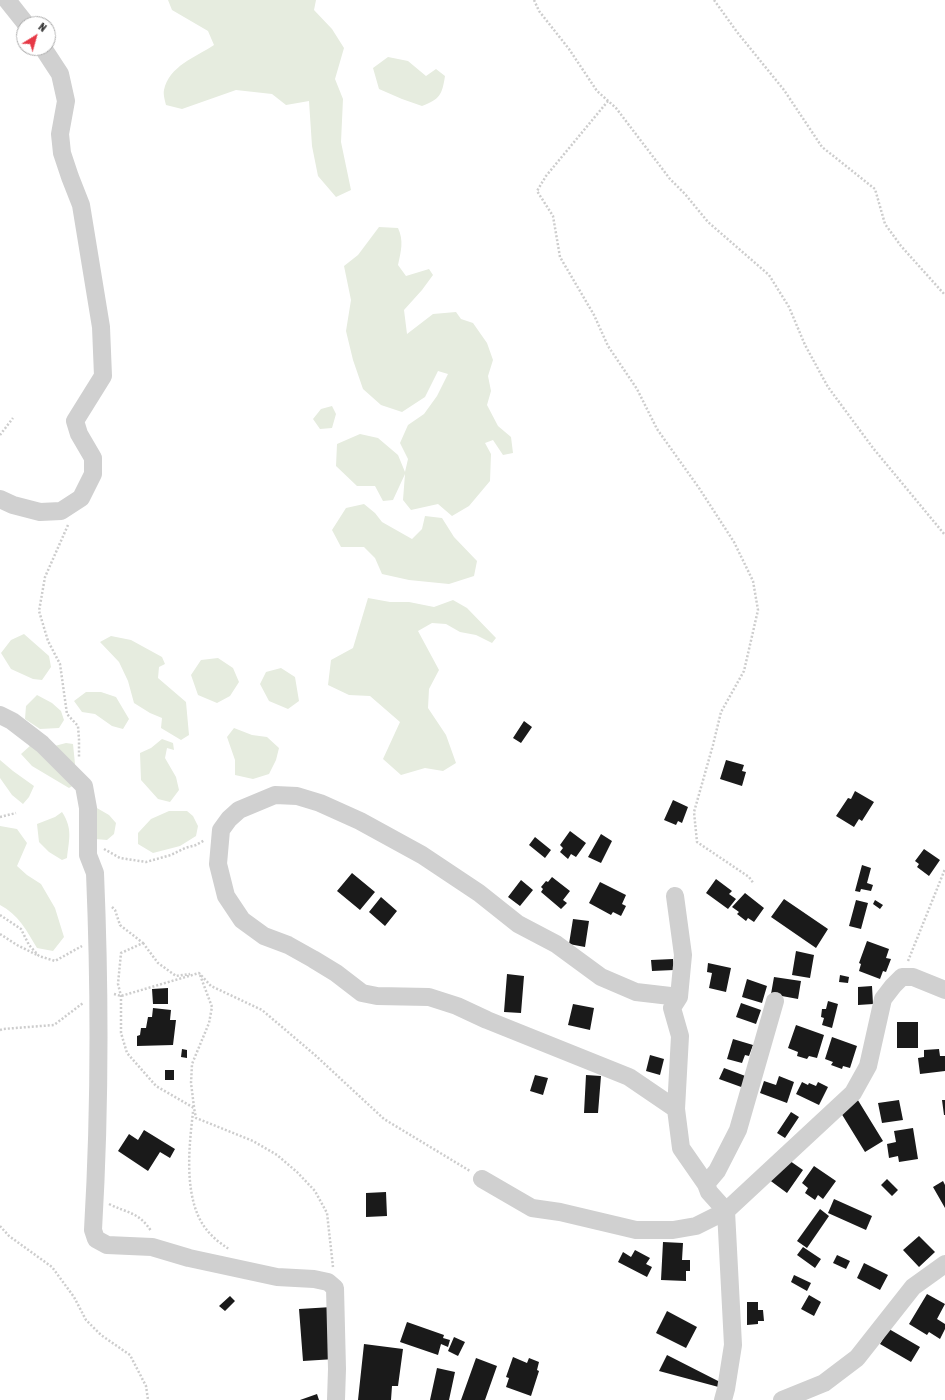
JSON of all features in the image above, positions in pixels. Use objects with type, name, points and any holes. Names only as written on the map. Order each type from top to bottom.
[{"type":"street","points":[[7,0],[20,16]]},
{"type":"street","points":[[0,499],[13,505],[40,512],[61,511],[81,498],[93,474],[93,458],[79,434],[75,421],[103,376],[101,327],[81,205],[62,153],[60,134],[66,101],[60,74],[48,56]]},
{"type":"street","points":[[0,715],[12,721],[42,744],[84,786],[88,808],[88,855],[95,873],[99,992],[97,1156],[93,1230],[96,1239],[107,1245],[152,1247],[189,1258],[277,1277],[314,1279],[328,1282],[335,1288],[337,1368],[336,1400]]},
{"type":"street","points":[[676,1109],[629,1077],[487,1020],[457,1006],[429,997],[377,996],[362,993],[336,973],[313,959],[288,945],[264,936],[242,920],[226,896],[218,864],[221,830],[229,819],[239,810],[275,795],[297,796],[320,803],[360,821],[422,855],[479,893],[518,924],[556,944],[601,977],[636,992],[679,997]]},
{"type":"street","points":[[675,896],[683,955],[679,997],[672,1008],[680,1036],[676,1109],[681,1148],[706,1184],[709,1192],[726,1211],[733,1345],[723,1400]]},
{"type":"street","points":[[482,1179],[532,1208],[560,1212],[636,1230],[673,1230],[696,1226],[726,1211],[853,1092],[868,1066],[883,999],[902,977],[913,977],[945,990]]},
{"type":"street","points":[[706,1184],[717,1171],[738,1130],[775,1001]]},
{"type":"street","points":[[782,1400],[824,1383],[857,1358],[913,1287],[945,1264]]},
{"type":"path","points":[[534,0],[539,11],[569,49],[597,91],[616,108],[670,179],[685,194],[708,222],[769,275],[789,307],[805,345],[828,387],[873,448],[945,536]]},
{"type":"path","points":[[714,0],[737,32],[784,90],[822,147],[875,189],[885,224],[901,246],[945,295]]},
{"type":"path","points":[[608,101],[546,176],[537,191],[553,216],[560,257],[594,315],[608,346],[637,389],[656,429],[699,488],[734,542],[753,581],[758,610],[744,671],[721,712],[694,812],[696,842],[749,877],[754,884]]},
{"type":"path","points":[[0,435],[13,418]]},
{"type":"path","points":[[77,780],[79,739],[78,726],[67,714],[60,664],[48,641],[39,611],[45,577],[81,498]]},
{"type":"path","points":[[0,817],[16,813]]},
{"type":"path","points":[[100,847],[120,858],[146,862],[171,855],[185,848],[196,845],[221,830]]},
{"type":"path","points":[[902,977],[945,869]]},
{"type":"path","points":[[111,906],[115,910],[120,925],[142,943],[158,963],[176,976],[199,973]]},
{"type":"path","points":[[0,915],[21,929],[29,945],[39,956]]},
{"type":"path","points":[[0,934],[17,946],[39,956],[55,961],[97,938]]},
{"type":"path","points":[[142,943],[121,953],[118,984],[121,996],[122,1033],[128,1053],[156,1086],[194,1108]]},
{"type":"path","points":[[0,1030],[54,1025],[99,992],[121,996],[199,973]]},
{"type":"path","points":[[199,973],[212,1006],[209,1023],[192,1064],[190,1083],[196,1118],[254,1141],[276,1154],[297,1172],[315,1191],[327,1213],[335,1288]]},
{"type":"path","points":[[199,973],[211,986],[262,1010],[384,1119],[482,1179]]},
{"type":"path","points":[[194,1108],[190,1141],[190,1158],[191,1186],[196,1211],[206,1230],[230,1250]]},
{"type":"path","points":[[108,1203],[119,1209],[134,1214],[145,1221],[154,1236]]},
{"type":"path","points":[[0,1226],[9,1236],[52,1268],[74,1297],[86,1320],[101,1334],[130,1355],[146,1386],[148,1400]]},
{"type":"shaded area","points":[[168,0],[316,0],[314,10],[332,29],[344,48],[335,79],[343,99],[341,142],[351,190],[336,197],[318,176],[312,146],[309,101],[286,105],[272,94],[236,90],[182,109],[166,105],[164,90],[171,75],[184,63],[214,45],[208,31],[172,10]]},
{"type":"shaded area","points":[[388,57],[408,61],[426,76],[436,69],[445,76],[443,88],[439,96],[433,101],[422,106],[379,89],[373,68]]},
{"type":"shaded area","points":[[379,227],[398,228],[401,237],[401,251],[398,265],[406,276],[429,269],[433,275],[404,310],[407,334],[433,314],[456,312],[461,319],[473,323],[487,343],[493,360],[488,376],[491,391],[487,405],[498,426],[511,437],[513,453],[503,455],[493,440],[485,443],[491,454],[490,481],[469,506],[452,516],[438,504],[411,510],[403,500],[405,474],[393,500],[383,501],[375,486],[357,486],[336,466],[337,444],[360,434],[378,438],[398,455],[405,472],[408,459],[400,443],[408,425],[424,414],[437,396],[448,374],[438,371],[425,397],[402,412],[381,405],[363,389],[353,360],[346,331],[351,300],[344,266],[358,255]]},
{"type":"shaded area","points":[[332,406],[336,414],[332,428],[320,429],[313,419],[321,409]]},
{"type":"shaded area","points":[[364,504],[375,513],[382,522],[412,539],[422,529],[425,516],[442,518],[454,537],[477,561],[474,576],[449,584],[409,580],[382,574],[375,558],[364,547],[341,547],[332,530],[346,508]]},
{"type":"shaded area","points":[[368,598],[390,602],[409,602],[434,607],[453,600],[467,608],[496,638],[492,643],[476,635],[460,632],[446,624],[432,623],[418,631],[439,670],[429,689],[428,708],[446,735],[456,763],[443,771],[425,768],[401,775],[383,759],[400,722],[370,696],[349,695],[328,685],[331,660],[353,648]]},
{"type":"shaded area","points":[[24,634],[49,656],[51,667],[42,680],[33,679],[11,669],[1,653],[11,640]]},
{"type":"shaded area","points":[[111,636],[131,640],[162,657],[165,664],[159,667],[158,678],[186,702],[189,735],[181,740],[161,728],[162,718],[150,713],[134,703],[128,681],[119,662],[100,642]]},
{"type":"shaded area","points":[[218,658],[233,668],[239,682],[230,696],[217,703],[198,695],[191,675],[201,660]]},
{"type":"shaded area","points":[[281,668],[295,677],[299,701],[288,709],[269,701],[260,684],[266,672]]},
{"type":"shaded area","points":[[86,692],[101,692],[116,697],[129,719],[123,729],[112,726],[95,714],[82,712],[74,701]]},
{"type":"shaded area","points":[[37,695],[52,703],[61,711],[64,720],[59,728],[40,729],[25,719],[26,706]]},
{"type":"shaded area","points":[[234,728],[252,735],[267,737],[279,748],[276,760],[269,774],[253,779],[235,775],[235,760],[227,737]]},
{"type":"shaded area","points":[[41,736],[47,748],[66,743],[73,744],[76,784],[69,788],[32,766],[21,754]]},
{"type":"shaded area","points":[[162,739],[173,743],[174,750],[167,748],[165,758],[176,777],[179,790],[170,802],[158,799],[141,780],[140,753],[151,748]]},
{"type":"shaded area","points":[[0,760],[34,786],[29,797],[23,804],[12,795],[0,778]]},
{"type":"shaded area","points":[[90,804],[109,815],[116,823],[114,834],[107,840],[95,839]]},
{"type":"shaded area","points":[[169,811],[187,811],[193,816],[198,826],[196,836],[180,846],[153,853],[138,844],[138,833],[151,819]]},
{"type":"shaded area","points":[[62,812],[68,824],[69,840],[67,858],[62,860],[49,852],[39,842],[37,824],[55,817]]},
{"type":"shaded area","points":[[0,826],[17,829],[27,843],[17,866],[41,884],[55,908],[64,937],[53,951],[37,948],[26,929],[17,918],[0,905]]},
{"type":"building","points":[[524,721],[532,727],[521,743],[513,738]]},
{"type":"building","points":[[726,760],[744,765],[742,771],[746,772],[742,786],[720,779]]},
{"type":"building","points":[[855,791],[874,802],[862,821],[859,819],[854,827],[836,816],[848,798],[851,799]]},
{"type":"building","points":[[673,800],[688,807],[682,823],[678,821],[676,825],[664,820]]},
{"type":"building","points":[[570,831],[586,843],[576,857],[571,854],[568,859],[560,852],[563,848],[560,845]]},
{"type":"building","points":[[601,834],[612,841],[601,863],[588,857]]},
{"type":"building","points":[[535,837],[551,850],[545,858],[529,845]]},
{"type":"building","points":[[924,849],[940,860],[929,876],[917,867],[919,864],[915,861]]},
{"type":"building","points":[[862,865],[871,868],[867,883],[873,885],[871,891],[861,889],[860,892],[855,891]]},
{"type":"building","points":[[352,873],[375,892],[360,910],[337,891]]},
{"type":"building","points":[[552,877],[570,891],[563,900],[567,903],[561,909],[541,892],[543,889],[541,887]]},
{"type":"building","points":[[716,879],[732,891],[729,894],[736,899],[728,909],[706,893]]},
{"type":"building","points":[[521,880],[533,890],[520,906],[508,897]]},
{"type":"building","points":[[600,882],[626,895],[622,904],[626,906],[621,916],[613,912],[611,915],[589,903]]},
{"type":"building","points":[[745,893],[764,908],[754,922],[748,918],[746,921],[737,914],[739,912],[732,907]]},
{"type":"building","points":[[381,897],[397,911],[385,926],[369,912]]},
{"type":"building","points":[[784,899],[828,929],[816,948],[771,917]]},
{"type":"building","points":[[856,900],[868,903],[861,929],[849,926]]},
{"type":"building","points":[[875,900],[883,905],[880,909],[873,904]]},
{"type":"building","points":[[573,919],[589,921],[585,947],[569,944]]},
{"type":"building","points":[[867,941],[889,949],[886,958],[891,959],[886,972],[883,971],[880,979],[859,971],[861,964],[859,963]]},
{"type":"building","points":[[796,951],[814,955],[810,978],[792,975]]},
{"type":"building","points":[[673,959],[674,970],[652,971],[651,960]]},
{"type":"building","points":[[708,963],[731,968],[726,992],[709,988],[712,973],[707,972]]},
{"type":"building","points":[[507,974],[524,976],[521,1013],[504,1012]]},
{"type":"building","points":[[840,975],[849,977],[848,983],[839,982]]},
{"type":"building","points":[[774,977],[801,981],[798,999],[771,994]]},
{"type":"building","points":[[747,979],[767,986],[762,1003],[742,997]]},
{"type":"building","points":[[872,986],[873,1004],[858,1005],[858,987]]},
{"type":"building","points":[[168,988],[168,1004],[153,1004],[152,989]]},
{"type":"building","points":[[828,1001],[838,1004],[832,1028],[822,1025],[824,1018],[821,1017],[822,1009],[826,1009]]},
{"type":"building","points":[[741,1003],[761,1010],[756,1024],[736,1017]]},
{"type":"building","points":[[573,1004],[594,1008],[590,1030],[568,1025]]},
{"type":"building","points":[[153,1008],[171,1010],[170,1020],[176,1020],[173,1045],[137,1046],[137,1036],[140,1035],[141,1028],[146,1028],[148,1017],[152,1017]]},
{"type":"building","points":[[897,1022],[918,1022],[918,1048],[897,1048]]},
{"type":"building","points":[[796,1025],[824,1035],[817,1058],[809,1056],[807,1059],[797,1056],[798,1052],[788,1048]]},
{"type":"building","points":[[832,1037],[857,1046],[850,1068],[843,1066],[842,1069],[831,1065],[833,1062],[825,1059]]},
{"type":"building","points":[[733,1039],[753,1045],[749,1056],[745,1055],[742,1063],[727,1059]]},
{"type":"building","points":[[182,1049],[187,1050],[187,1058],[181,1057]]},
{"type":"building","points":[[939,1049],[940,1056],[945,1056],[945,1071],[920,1074],[918,1058],[924,1057],[924,1050]]},
{"type":"building","points":[[650,1055],[664,1059],[660,1075],[646,1071]]},
{"type":"building","points":[[724,1068],[748,1077],[744,1088],[719,1079]]},
{"type":"building","points":[[165,1070],[174,1070],[174,1080],[165,1080]]},
{"type":"building","points":[[535,1075],[548,1078],[543,1095],[530,1091]]},
{"type":"building","points":[[586,1075],[601,1076],[598,1113],[584,1113]]},
{"type":"building","points":[[779,1076],[794,1082],[787,1103],[760,1093],[764,1081],[776,1085]]},
{"type":"building","points":[[802,1082],[808,1085],[809,1083],[816,1086],[818,1082],[828,1087],[819,1105],[796,1094]]},
{"type":"building","points":[[856,1097],[883,1141],[865,1152],[838,1108]]},
{"type":"building","points":[[899,1100],[903,1120],[882,1123],[878,1103]]},
{"type":"building","points":[[942,1100],[945,1100],[945,1115],[944,1115]]},
{"type":"building","points":[[791,1112],[799,1117],[785,1138],[777,1133]]},
{"type":"building","points":[[913,1128],[918,1159],[899,1162],[898,1156],[889,1158],[887,1144],[896,1142],[894,1131]]},
{"type":"building","points":[[144,1130],[175,1149],[170,1158],[160,1152],[148,1171],[118,1151],[129,1134],[138,1140]]},
{"type":"building","points":[[780,1154],[803,1170],[787,1193],[764,1176]]},
{"type":"building","points":[[814,1166],[836,1181],[823,1199],[818,1195],[815,1200],[805,1193],[808,1188],[802,1183]]},
{"type":"building","points":[[887,1179],[898,1190],[892,1196],[881,1185]]},
{"type":"building","points":[[943,1181],[945,1185],[945,1208],[933,1187]]},
{"type":"building","points":[[386,1192],[387,1216],[366,1217],[366,1193]]},
{"type":"building","points":[[834,1199],[872,1216],[866,1230],[828,1213]]},
{"type":"building","points":[[820,1209],[829,1216],[807,1248],[797,1241]]},
{"type":"building","points":[[919,1236],[935,1252],[919,1267],[903,1250]]},
{"type":"building","points":[[663,1242],[683,1243],[682,1260],[690,1260],[690,1271],[686,1271],[686,1281],[661,1280]]},
{"type":"building","points":[[803,1247],[821,1259],[815,1268],[797,1255]]},
{"type":"building","points":[[635,1250],[650,1258],[646,1264],[652,1267],[647,1277],[618,1262],[623,1252],[631,1257]]},
{"type":"building","points":[[837,1255],[850,1261],[846,1269],[833,1263]]},
{"type":"building","points":[[864,1263],[888,1275],[880,1290],[857,1278]]},
{"type":"building","points":[[794,1275],[811,1283],[807,1291],[791,1282]]},
{"type":"building","points":[[927,1294],[945,1304],[937,1319],[945,1324],[945,1329],[940,1339],[929,1332],[927,1335],[909,1324]]},
{"type":"building","points":[[809,1295],[821,1302],[814,1316],[801,1309]]},
{"type":"building","points":[[230,1296],[235,1301],[225,1311],[219,1306]]},
{"type":"building","points":[[747,1302],[758,1302],[758,1310],[763,1310],[764,1321],[758,1321],[758,1324],[747,1325]]},
{"type":"building","points":[[332,1307],[335,1359],[303,1361],[299,1309]]},
{"type":"building","points":[[667,1311],[697,1327],[686,1348],[656,1333]]},
{"type":"building","points":[[407,1322],[444,1335],[443,1338],[450,1340],[448,1347],[441,1344],[438,1355],[400,1342]]},
{"type":"building","points":[[889,1329],[920,1347],[911,1362],[880,1344]]},
{"type":"building","points":[[454,1337],[465,1342],[458,1356],[448,1351]]},
{"type":"building","points":[[364,1344],[403,1349],[398,1386],[392,1386],[391,1400],[358,1400]]},
{"type":"building","points":[[667,1355],[722,1383],[726,1389],[659,1371]]},
{"type":"building","points":[[513,1357],[527,1363],[529,1358],[539,1362],[537,1370],[539,1371],[531,1396],[506,1387],[509,1378],[506,1377]]},
{"type":"building","points":[[476,1358],[497,1366],[485,1400],[461,1400]]},
{"type":"building","points":[[437,1368],[455,1372],[449,1400],[430,1400]]},
{"type":"building","points":[[317,1394],[319,1400],[300,1400]]}]
